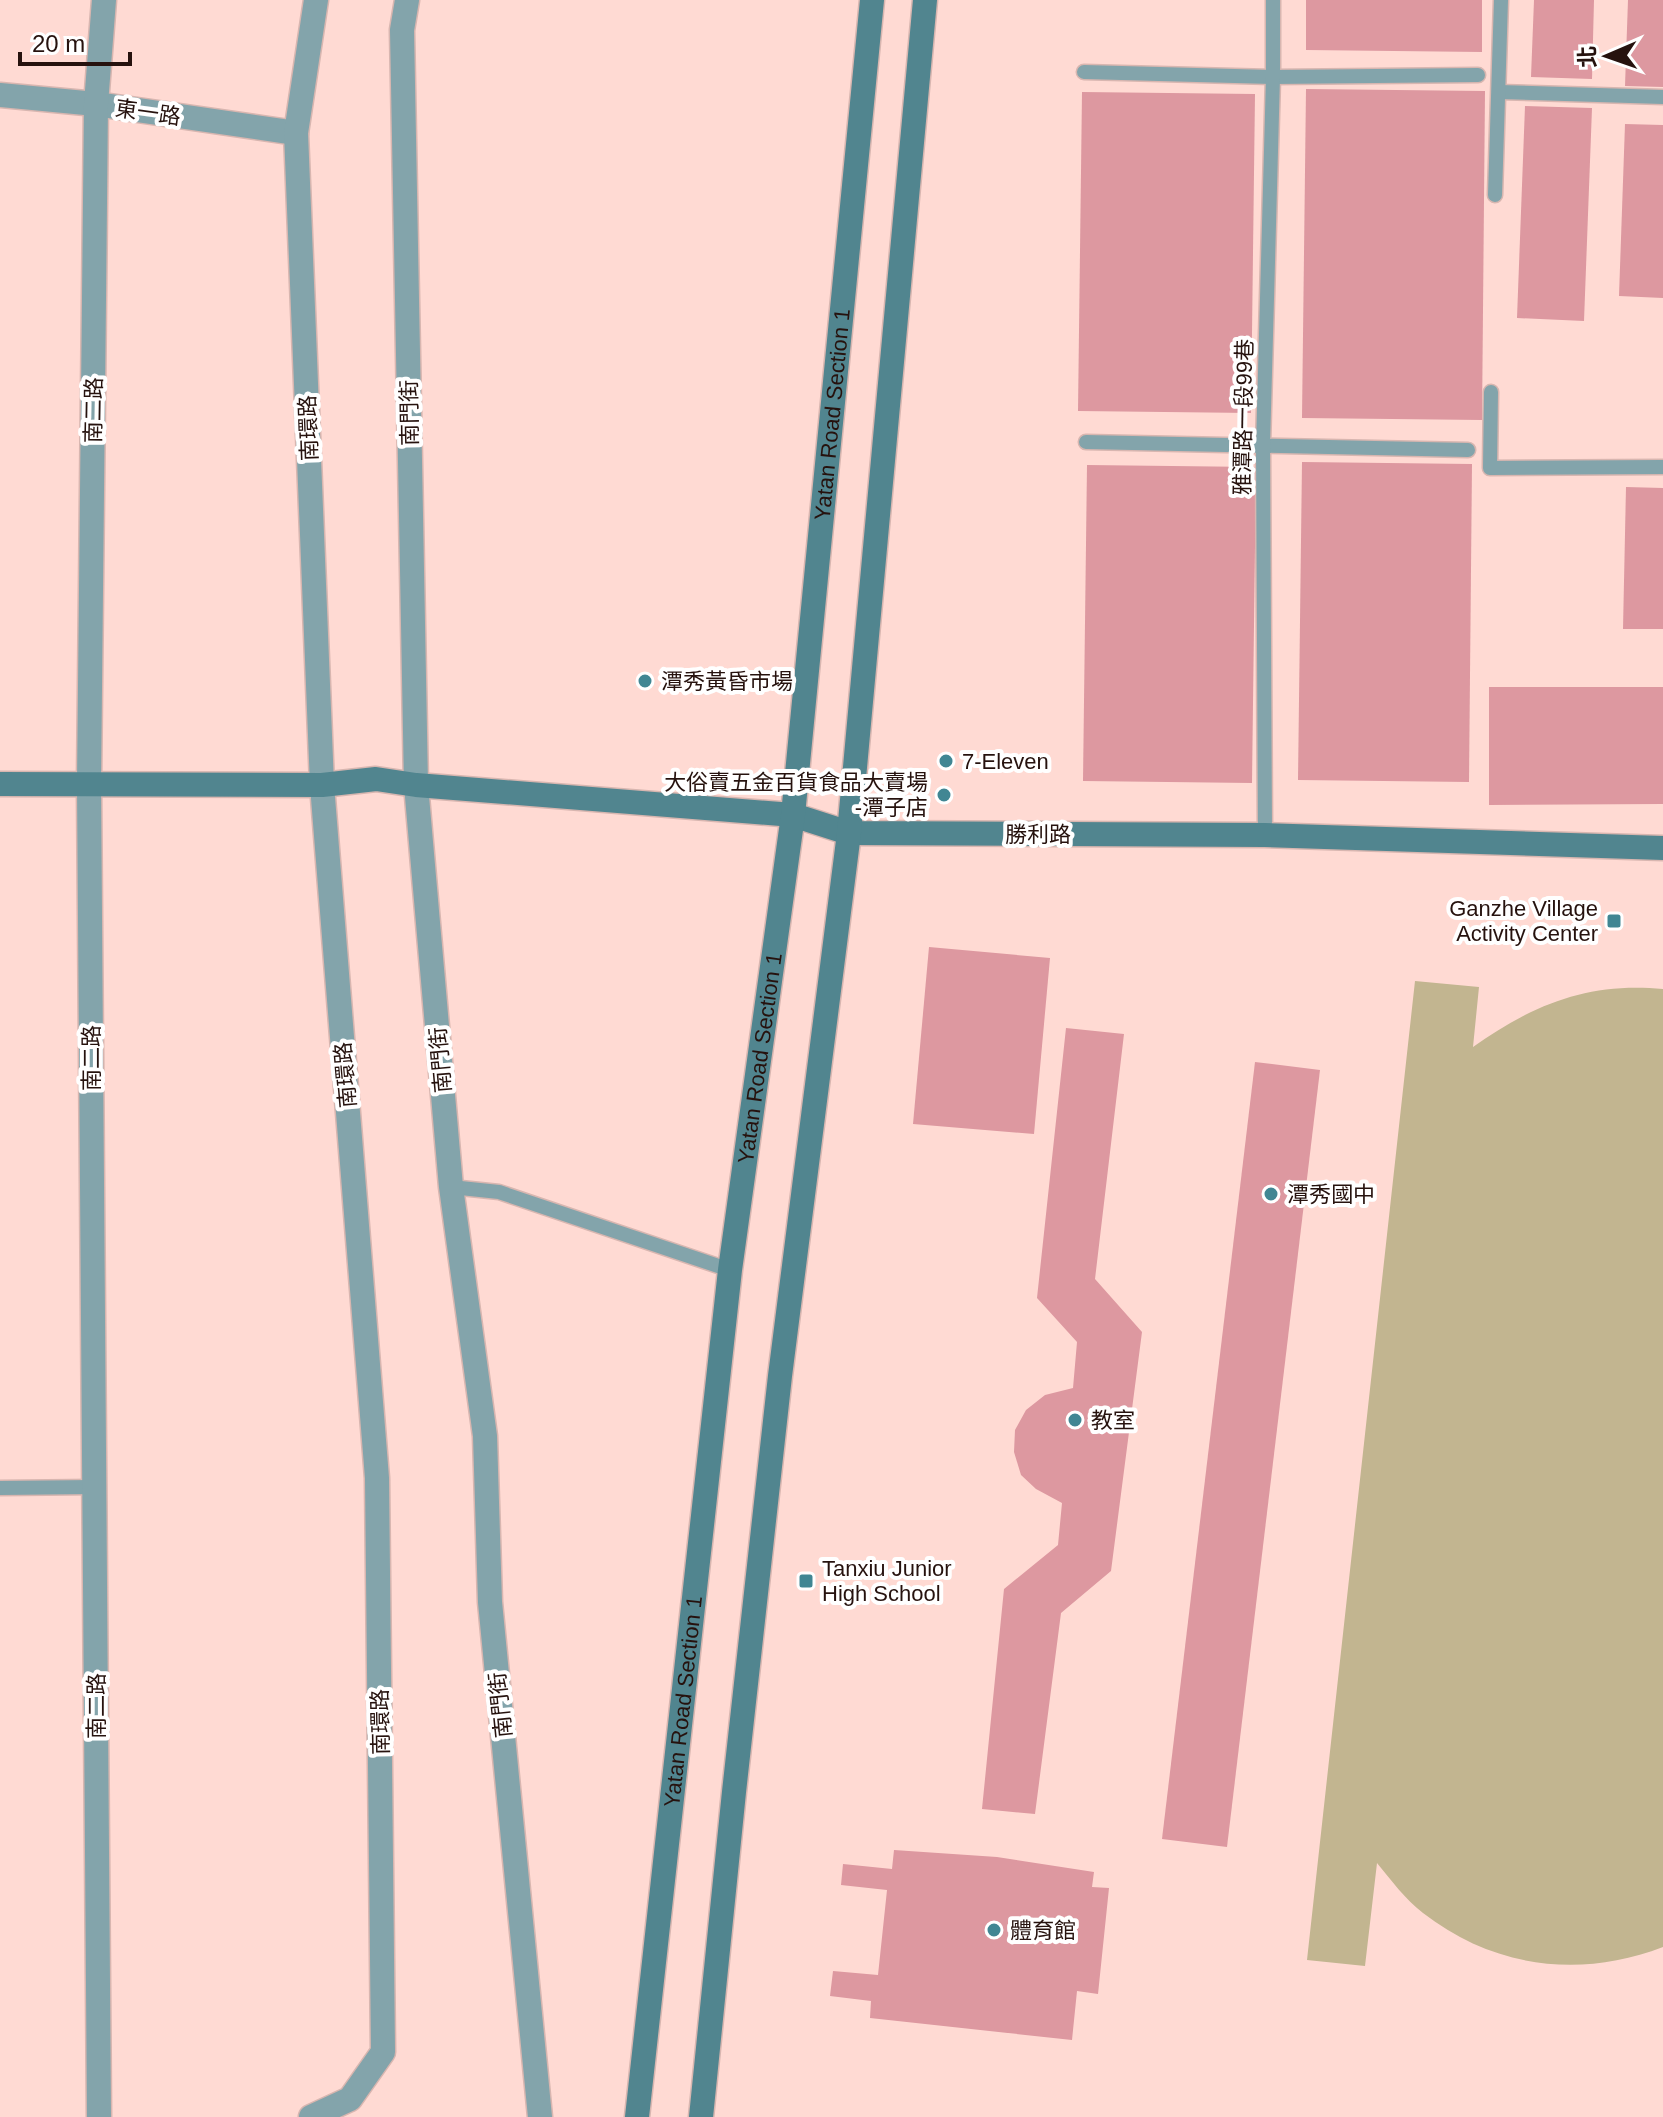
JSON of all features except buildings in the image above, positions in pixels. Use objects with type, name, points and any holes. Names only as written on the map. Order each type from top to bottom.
[{"type":"street","name":"南二路","points":[[99,2117],[89,784],[96,104],[104,0]]},
{"type":"street","name":"南環路","points":[[311,2117],[350,2099],[383,2052],[377,1478],[322,785],[296,133],[316,0]]},
{"type":"street","name":"南門街","points":[[407,0],[402,30],[416,785],[451,1187],[485,1436],[490,1602],[540,2117]]},
{"type":"street","name":"Yatan Road Section 1","points":[[637,2117],[730,1270],[793,815],[872,0]]},
{"type":"street","points":[[701,2117],[778,1392],[849,833],[925,0]]},
{"type":"street","name":"東一路","points":[[0,95],[96,104],[296,133]]},
{"type":"street","name":"勝利路","points":[[0,784],[322,785],[376,779],[416,785],[793,815],[849,833],[1265,835],[1663,848]]},
{"type":"lane","name":"雅潭路一段99巷","points":[[1265,835],[1263,446],[1273,0]]},
{"type":"lane","points":[[1495,195],[1501,0]]},
{"type":"lane","points":[[1084,72],[1273,77],[1478,75]]},
{"type":"lane","points":[[1499,92],[1663,97]]},
{"type":"lane","points":[[1491,392],[1490,468],[1663,467]]},
{"type":"lane","points":[[1086,442],[1468,450]]},
{"type":"lane","points":[[451,1187],[499,1192],[730,1270]]},
{"type":"lane","points":[[0,1488],[94,1487]]},
{"type":"shaded area","points":[[1415,981],[1479,987],[1473,1047],[1518,1019],[1563,999],[1610,989],[1663,989],[1663,1947],[1632,1957],[1569,1965],[1538,1963],[1479,1946],[1450,1932],[1423,1913],[1404,1896],[1377,1863],[1365,1966],[1307,1960]]},
{"type":"place","name":"潭秀黃昏市場","points":[[645,681]]},
{"type":"place","name":"7-Eleven","points":[[946,761]]},
{"type":"place","name":"大俗賣五金百貨食品大賣場 -潭子店","points":[[944,795]]},
{"type":"place","name":"Ganzhe Village Activity Center","points":[[1614,921]]},
{"type":"place","name":"潭秀國中","points":[[1271,1194]]},
{"type":"place","name":"教室","points":[[1075,1420]]},
{"type":"place","name":"Tanxiu Junior High School","points":[[806,1581]]},
{"type":"place","name":"體育館","points":[[994,1930]]}]
